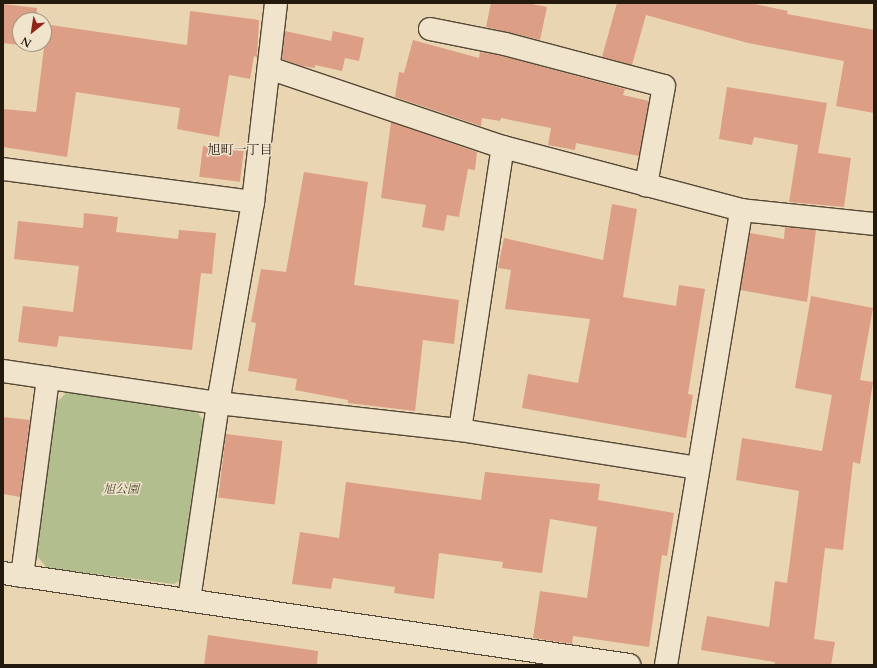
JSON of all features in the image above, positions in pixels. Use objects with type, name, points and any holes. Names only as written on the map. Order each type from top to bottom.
[{"type":"street","points":[[189,600],[218,403],[253,202],[276,3]]},
{"type":"street","points":[[430,30],[505,44],[664,86],[646,184]]},
{"type":"street","points":[[269,68],[503,146],[741,210],[874,224]]},
{"type":"street","points":[[460,430],[503,146]]},
{"type":"street","points":[[3,169],[253,202]]},
{"type":"street","points":[[666,665],[696,468],[741,210]]},
{"type":"street","points":[[3,371],[218,403],[460,430],[696,468]]},
{"type":"street","points":[[48,378],[12,574],[629,665]]},
{"type":"green space","name":"旭公園","points":[[67,392],[195,408],[205,424],[186,576],[174,584],[47,568],[37,556],[56,403]]},
{"type":"building","points":[[491,3],[527,3],[547,7],[540,40],[486,27]]},
{"type":"building","points":[[617,3],[750,3],[788,11],[787,14],[874,30],[874,113],[836,106],[844,61],[748,43],[646,15],[632,65],[602,57]]},
{"type":"building","points":[[3,4],[37,8],[37,12],[12,12],[12,44],[3,43]]},
{"type":"building","points":[[190,11],[259,20],[257,57],[254,56],[250,79],[229,75],[219,137],[177,129],[180,108],[76,92],[67,157],[3,147],[3,109],[36,112],[44,52],[52,52],[52,25],[187,45]]},
{"type":"building","points":[[285,31],[331,41],[333,31],[364,38],[359,61],[345,58],[342,71],[315,65],[315,68],[302,66],[282,59]]},
{"type":"building","points":[[413,40],[479,58],[480,52],[502,56],[625,89],[623,95],[649,101],[639,156],[576,143],[575,150],[548,145],[551,128],[501,118],[500,121],[482,118],[481,126],[395,97],[399,72],[404,73]]},
{"type":"building","points":[[727,87],[827,103],[818,153],[851,158],[844,207],[789,202],[798,145],[754,137],[752,145],[719,139]]},
{"type":"building","points":[[391,122],[477,152],[475,170],[468,169],[459,217],[447,215],[444,231],[422,227],[426,205],[381,198]]},
{"type":"building","points":[[203,146],[244,151],[240,182],[199,177]]},
{"type":"building","points":[[304,172],[368,182],[354,285],[459,300],[454,344],[423,340],[415,411],[348,403],[348,400],[295,390],[297,379],[248,371],[256,323],[251,322],[261,269],[286,272]]},
{"type":"building","points":[[612,204],[637,209],[623,297],[676,306],[679,285],[705,289],[688,394],[693,395],[686,438],[522,408],[528,374],[578,383],[590,319],[505,309],[511,270],[498,268],[504,238],[603,260]]},
{"type":"building","points":[[84,213],[118,217],[116,232],[178,239],[179,230],[216,233],[212,274],[201,273],[192,350],[59,336],[57,347],[18,342],[23,306],[73,312],[79,266],[14,259],[18,221],[83,228]]},
{"type":"building","points":[[785,227],[816,230],[807,302],[740,290],[750,233],[784,239]]},
{"type":"building","points":[[811,296],[873,308],[860,380],[873,382],[860,464],[853,462],[843,550],[825,548],[814,639],[835,642],[831,665],[774,665],[775,662],[701,650],[707,616],[769,627],[775,581],[787,583],[799,491],[736,480],[742,438],[822,451],[832,395],[795,388]]},
{"type":"building","points":[[3,417],[30,420],[20,497],[3,494]]},
{"type":"building","points":[[226,434],[283,441],[275,504],[218,498]]},
{"type":"building","points":[[485,472],[600,484],[598,500],[674,513],[667,556],[662,555],[649,647],[573,636],[572,644],[533,638],[540,591],[587,598],[597,527],[550,519],[542,573],[502,568],[503,562],[439,553],[434,599],[394,593],[395,587],[333,578],[331,589],[292,584],[300,532],[339,538],[346,482],[481,500]]},
{"type":"building","points":[[208,635],[318,651],[317,665],[204,665]]},
{"type":"district","name":"旭町一丁目","points":[[240,150]]}]
